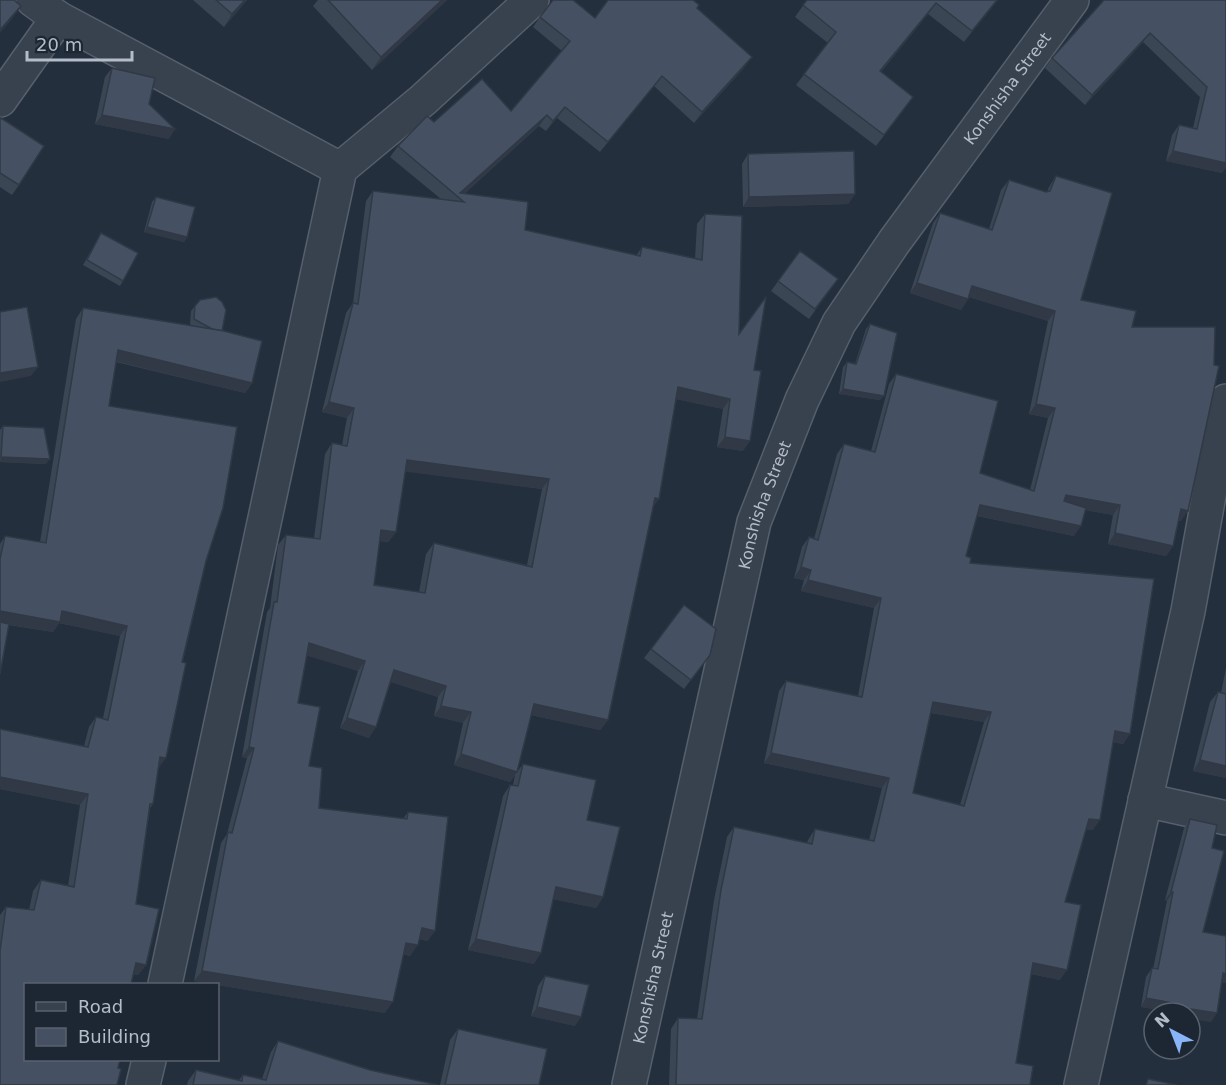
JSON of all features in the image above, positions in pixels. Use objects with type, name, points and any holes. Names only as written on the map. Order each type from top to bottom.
[{"type":"street","points":[[165,983],[340,169],[423,100],[532,0]]},
{"type":"street","name":"Konshisha Street","points":[[629,1085],[754,522],[802,400],[839,323],[894,242],[1072,0]]},
{"type":"street","points":[[0,100],[45,9],[340,169]]},
{"type":"street","points":[[1081,1085],[1188,611],[1226,401]]},
{"type":"street","points":[[1145,800],[1226,818]]},
{"type":"street","points":[[143,1085],[149,1061]]},
{"type":"building","points":[[0,0],[14,0],[21,6],[0,30]]},
{"type":"building","points":[[216,0],[245,0],[232,14]]},
{"type":"building","points":[[328,0],[442,0],[381,57]]},
{"type":"building","points":[[553,0],[573,0],[595,18],[608,0],[693,0],[699,5],[697,8],[752,57],[702,112],[662,76],[608,142],[565,107],[553,121],[547,115],[460,193],[528,202],[525,230],[640,256],[642,247],[702,260],[705,214],[742,216],[739,334],[766,297],[754,370],[761,371],[750,441],[725,437],[730,399],[678,387],[659,499],[655,498],[608,720],[534,704],[517,772],[461,754],[471,712],[441,706],[446,686],[394,670],[376,727],[347,718],[365,661],[309,643],[298,703],[320,707],[309,766],[322,768],[319,808],[407,819],[408,812],[448,817],[435,931],[422,928],[418,945],[406,943],[393,1002],[202,971],[228,832],[232,833],[254,748],[249,747],[274,602],[277,602],[286,535],[320,539],[332,443],[347,446],[354,408],[329,402],[353,303],[358,304],[373,191],[464,202],[398,146],[427,116],[434,122],[482,79],[511,111],[570,41],[540,17]],"holes":[[[407,460],[549,479],[532,567],[434,543],[425,593],[374,585],[381,530],[396,532]]]},
{"type":"building","points":[[807,0],[997,0],[972,31],[936,3],[880,71],[913,97],[884,135],[804,74],[836,32],[803,5]]},
{"type":"building","points":[[1104,0],[1226,0],[1226,163],[1173,151],[1179,125],[1197,129],[1207,87],[1150,33],[1092,95],[1052,58]]},
{"type":"building","points":[[112,68],[155,78],[149,104],[175,129],[102,115]]},
{"type":"building","points":[[1,118],[44,146],[19,185],[0,173]]},
{"type":"building","points":[[854,151],[855,194],[749,197],[748,154]]},
{"type":"building","points":[[1056,176],[1112,193],[1081,300],[1136,311],[1132,327],[1215,327],[1214,365],[1219,366],[1188,511],[1181,509],[1173,546],[1115,533],[1120,505],[1066,495],[1064,501],[1086,508],[1081,526],[980,505],[966,556],[971,558],[970,563],[1154,579],[1130,734],[1115,731],[1100,820],[1089,819],[1065,902],[1081,905],[1067,970],[1033,963],[1016,1063],[1033,1066],[1030,1085],[676,1085],[678,1018],[702,1019],[721,890],[734,827],[812,844],[815,829],[874,841],[889,778],[771,753],[786,681],[862,697],[881,598],[808,580],[811,570],[801,567],[809,537],[818,540],[844,444],[875,452],[896,374],[998,401],[980,473],[1034,491],[1055,408],[1036,404],[1055,311],[972,286],[968,299],[917,283],[940,213],[992,230],[1009,180],[1046,192],[1050,191]],"holes":[[[933,702],[991,712],[964,806],[913,793]]]},
{"type":"building","points":[[156,197],[195,207],[187,237],[147,227]]},
{"type":"building","points":[[101,233],[138,253],[123,281],[87,260]]},
{"type":"building","points":[[800,251],[838,279],[815,309],[778,281]]},
{"type":"building","points":[[216,297],[226,310],[222,331],[212,329],[194,319],[195,306],[200,300]]},
{"type":"building","points":[[27,307],[38,367],[0,373],[0,312]]},
{"type":"building","points":[[83,308],[224,331],[262,341],[252,383],[118,350],[109,406],[237,427],[223,508],[206,561],[182,662],[186,663],[166,758],[160,757],[153,804],[150,804],[136,904],[159,909],[146,965],[136,963],[131,983],[24,983],[24,1061],[120,1061],[118,1068],[121,1069],[117,1085],[0,1085],[0,951],[6,907],[34,910],[41,880],[74,887],[88,794],[0,777],[0,729],[88,747],[96,717],[108,720],[127,626],[62,611],[60,622],[0,611],[0,559],[5,536],[46,543]]},
{"type":"building","points":[[870,324],[897,333],[884,396],[843,389],[847,362],[856,364]]},
{"type":"building","points":[[3,426],[44,428],[50,459],[1,457]]},
{"type":"building","points":[[684,605],[716,629],[710,655],[691,680],[651,649]]},
{"type":"building","points":[[0,622],[9,624],[0,674]]},
{"type":"building","points":[[1218,692],[1226,694],[1226,766],[1200,760]]},
{"type":"building","points":[[523,764],[596,780],[587,820],[620,827],[603,897],[556,887],[541,953],[476,939],[510,785],[518,786]]},
{"type":"building","points":[[1190,819],[1217,825],[1212,848],[1224,851],[1203,932],[1226,936],[1226,974],[1223,973],[1217,1013],[1202,1011],[1202,1001],[1162,1001],[1146,998],[1152,968],[1158,969],[1173,892],[1171,892]]},
{"type":"building","points":[[545,976],[589,985],[581,1017],[537,1007]]},
{"type":"building","points":[[458,1029],[547,1049],[539,1085],[445,1085]]},
{"type":"building","points":[[278,1041],[370,1070],[438,1085],[193,1085],[196,1070],[242,1081],[243,1075],[266,1080]]},
{"type":"building","points":[[1148,1079],[1177,1085],[1146,1085]]}]
